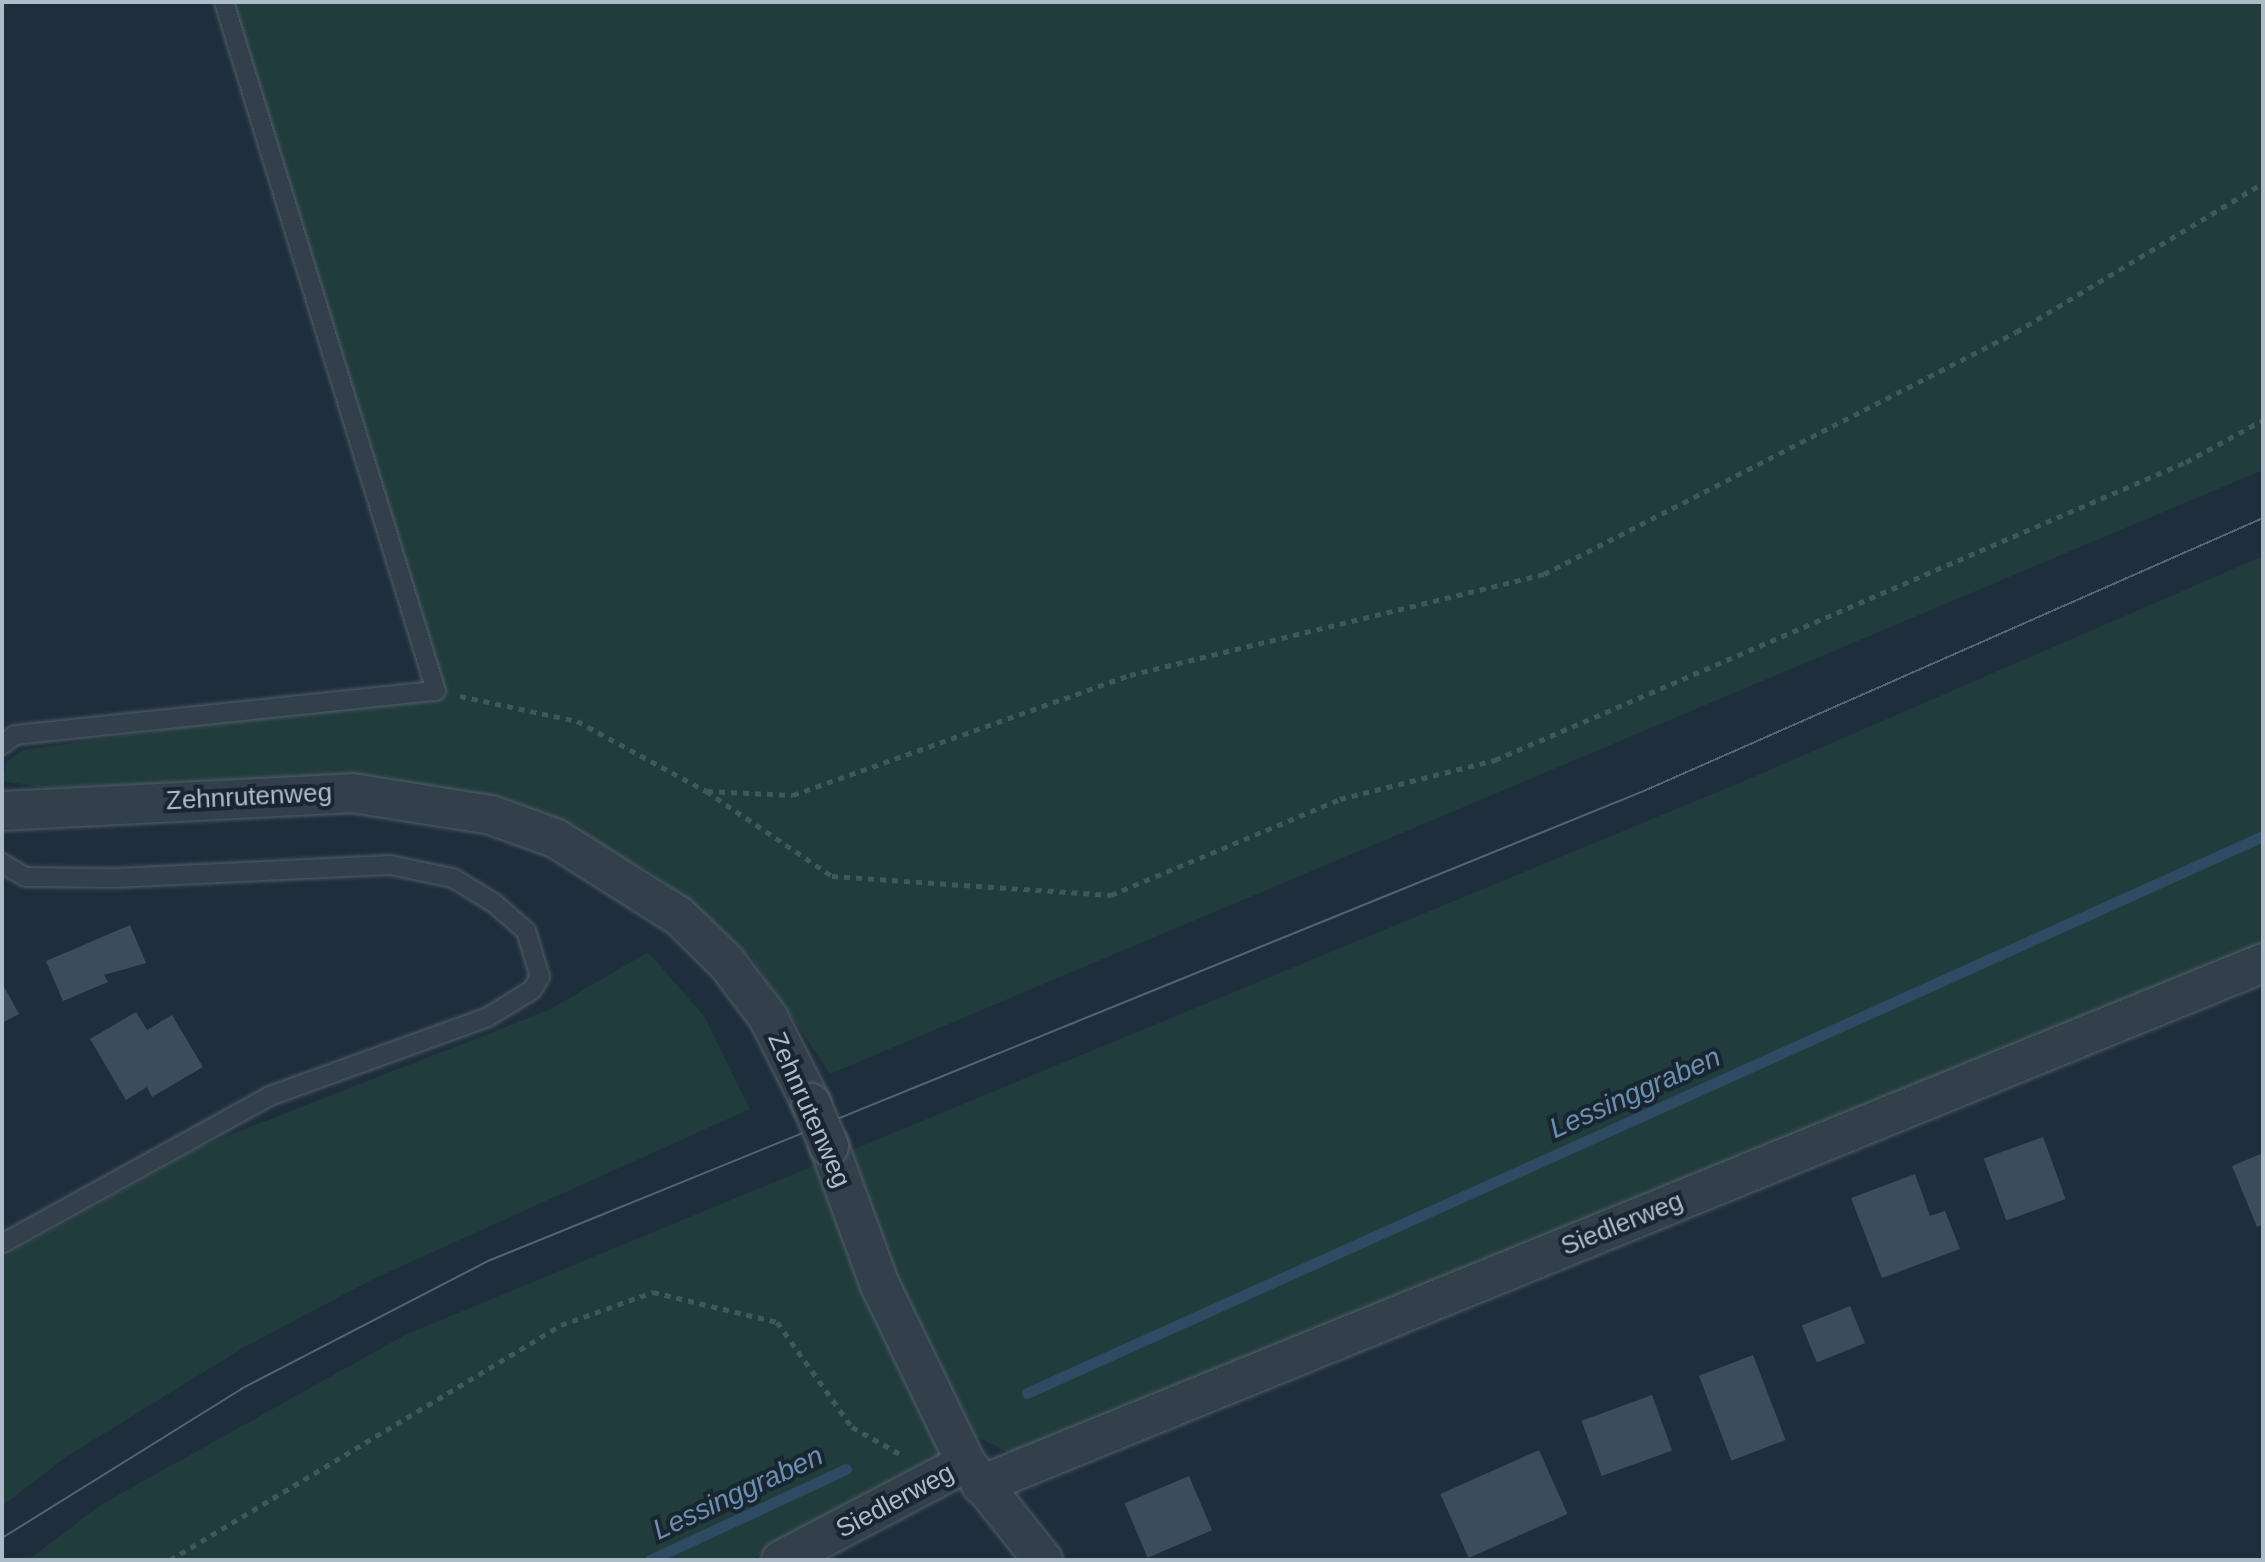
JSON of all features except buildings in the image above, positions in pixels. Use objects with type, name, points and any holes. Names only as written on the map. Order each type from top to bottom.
[{"type":"street","name":"Zehnrutenweg","points":[[2,811],[352,793],[491,815],[591,857],[679,916],[727,963],[768,1017],[829,1146],[879,1283],[974,1474],[1043,1560]]},
{"type":"street","name":"Siedlerweg","points":[[781,1560],[974,1474],[2263,963]]},
{"type":"lane","points":[[2,745],[15,735],[436,691],[224,2]]},
{"type":"lane","points":[[2,863],[25,877],[115,878],[390,865],[453,878],[494,903],[526,931],[540,977],[532,990],[488,1017],[270,1096],[2,1244]]},
{"type":"path","points":[[706,791],[793,795],[1130,675],[1544,574],[2016,332],[2263,183]]},
{"type":"path","points":[[436,691],[577,721],[706,791],[832,876],[1111,895],[1340,799],[1495,760],[2172,469],[2263,420]]},
{"type":"path","points":[[170,1560],[561,1325],[653,1292],[777,1322],[852,1427],[924,1463],[974,1474]]},
{"type":"green space","points":[[220,2],[2263,2],[2263,470],[830,1074],[751,957],[702,911],[650,871],[500,799],[346,775],[45,788],[2,781],[7,761],[23,750],[436,691]]},
{"type":"green space","points":[[2263,556],[2263,947],[1013,1455],[980,1438],[750,1560],[28,1560],[102,1504],[407,1334],[1744,781]]},
{"type":"green space","points":[[648,952],[704,1016],[750,1109],[375,1278],[241,1349],[66,1457],[2,1506],[2,1258],[204,1145],[549,1010]]},
{"type":"waterway","name":"Lessinggraben","points":[[1027,1393],[2263,836]]},
{"type":"waterway","name":"Lessinggraben","points":[[650,1560],[846,1469]]},
{"type":"tram line","points":[[2,1538],[241,1389],[488,1261],[1646,790],[2263,518]]}]
